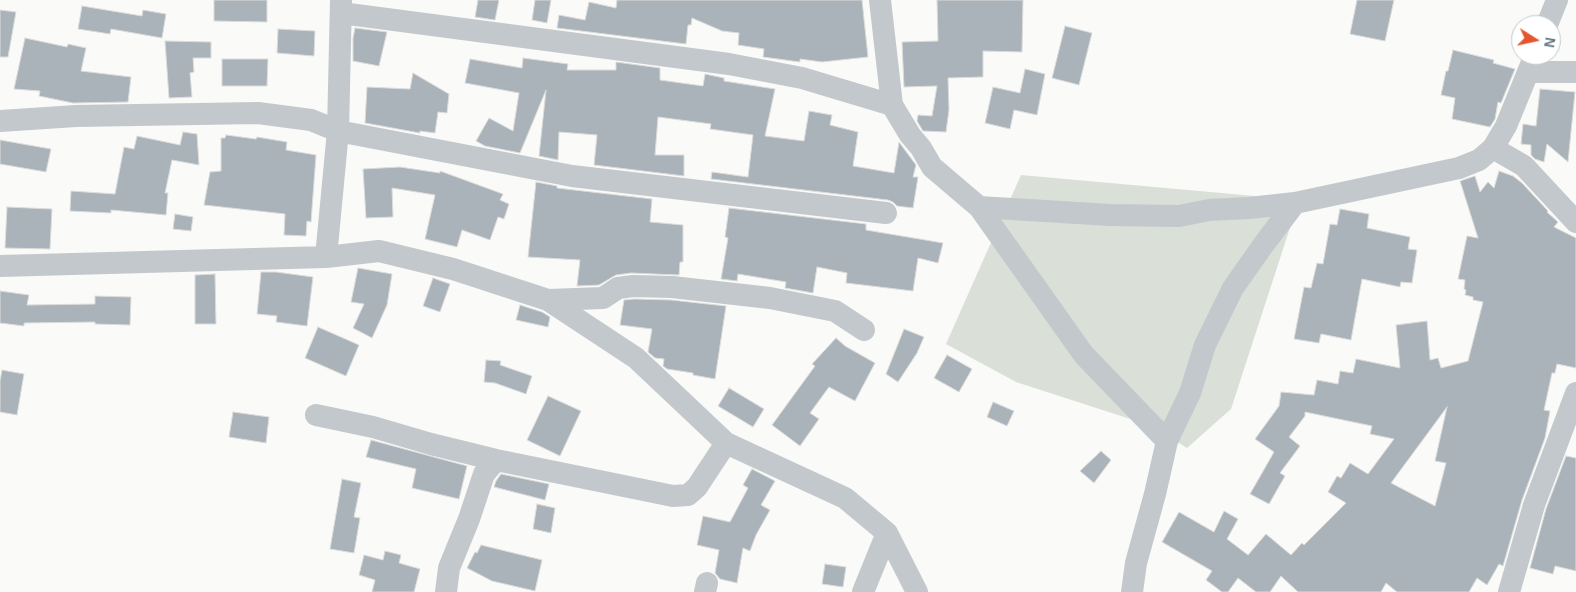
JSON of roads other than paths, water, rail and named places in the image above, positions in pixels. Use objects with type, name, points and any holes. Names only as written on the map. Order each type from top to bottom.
[{"type":"street","points":[[880,0],[892,105],[910,135],[921,148],[932,167],[979,207],[1084,355],[1167,441]]},
{"type":"street","points":[[1551,15],[1557,0]]},
{"type":"street","points":[[326,257],[338,131],[341,6],[728,64],[802,78],[892,105]]},
{"type":"street","points":[[979,207],[1110,215],[1179,216],[1209,210],[1296,203],[1459,168],[1479,160],[1493,148],[1506,126],[1530,65]]},
{"type":"street","points":[[1541,65],[1576,72]]},
{"type":"street","points":[[0,121],[76,116],[258,113],[311,120],[338,131],[572,176],[886,213]]},
{"type":"street","points":[[1493,148],[1524,166],[1576,222]]},
{"type":"street","points":[[1132,592],[1136,563],[1156,494],[1167,441],[1190,393],[1205,345],[1233,288],[1296,203]]},
{"type":"street","points":[[0,266],[326,257],[379,251],[453,269],[548,300],[636,358],[726,443],[845,498],[887,533],[917,592]]},
{"type":"street","points":[[548,300],[603,298],[618,288],[633,286],[672,287],[770,298],[835,311],[864,330]]},
{"type":"street","points":[[1510,592],[1534,505],[1576,393]]},
{"type":"street","points":[[316,415],[373,427],[496,460],[673,496],[688,496],[697,487],[726,443]]},
{"type":"street","points":[[446,592],[449,568],[469,519],[484,474],[496,460]]},
{"type":"street","points":[[863,592],[887,533]]}]
